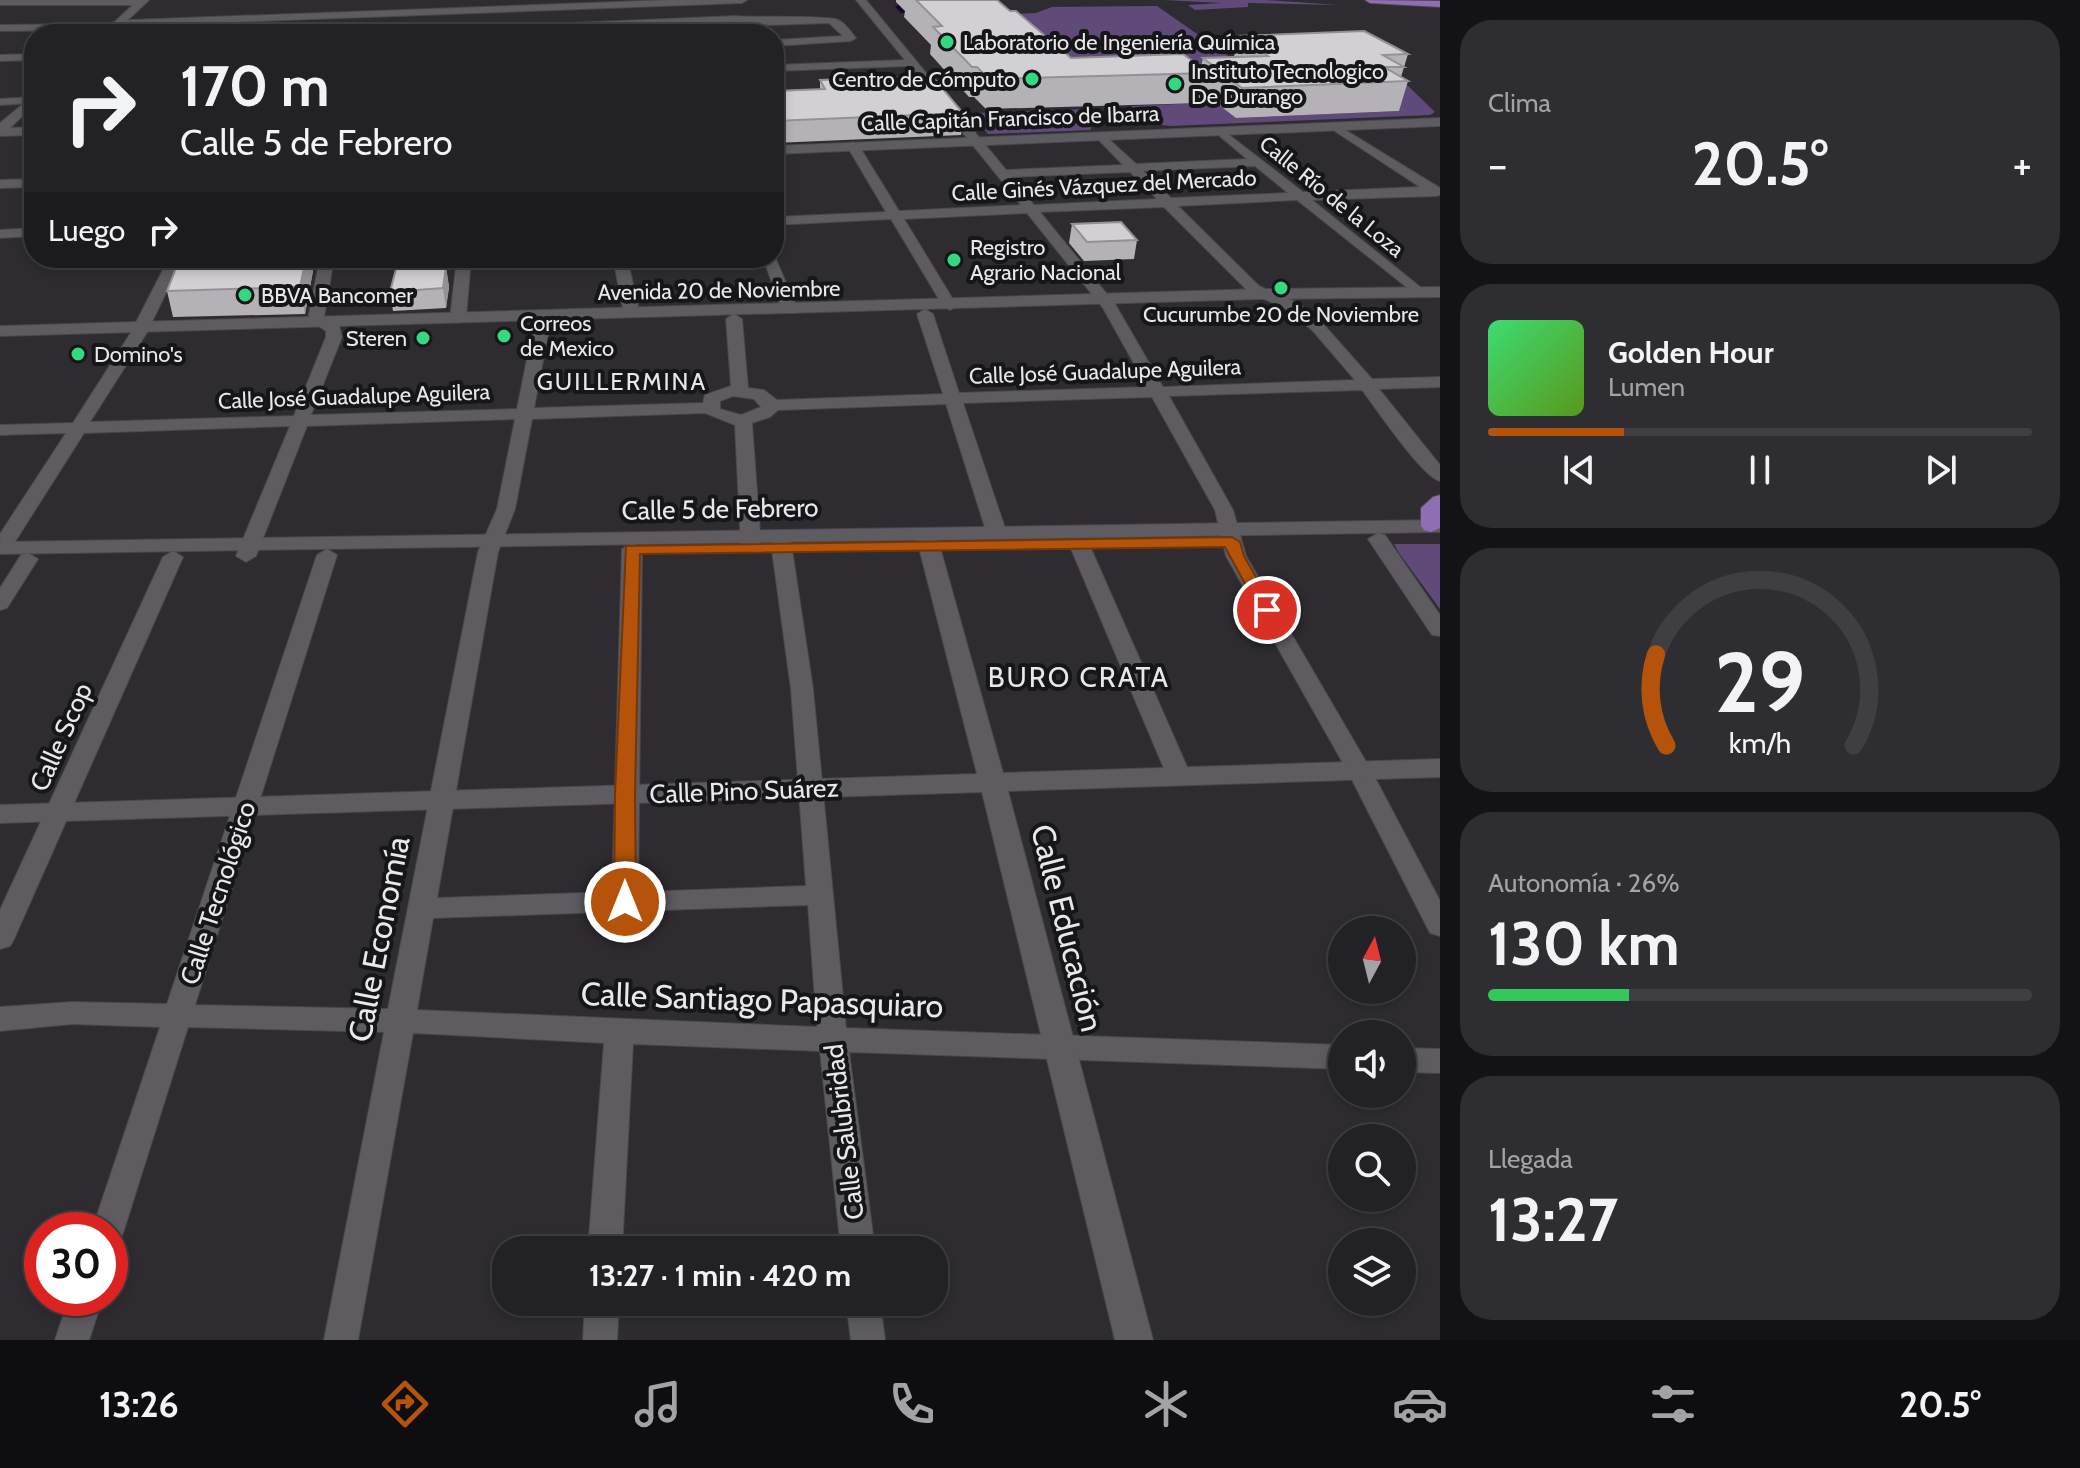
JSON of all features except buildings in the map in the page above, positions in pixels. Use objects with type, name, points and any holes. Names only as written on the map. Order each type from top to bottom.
[{"type":"main road","points":[[1370,0],[1440,4]]},
{"type":"main road","points":[[1437,530],[1431,508],[1440,501]]},
{"type":"street","points":[[397,13],[406,0]]},
{"type":"street","points":[[135,24],[310,12],[397,13],[490,5],[742,0]]},
{"type":"street","points":[[749,0],[752,24]]},
{"type":"street","points":[[861,0],[1107,303],[1160,391],[1224,510],[1236,556],[1360,772],[1440,926]]},
{"type":"street","points":[[0,21],[28,1]]},
{"type":"street","points":[[0,2],[143,1]]},
{"type":"street","points":[[117,24],[143,1]]},
{"type":"street","points":[[579,3],[587,9],[594,24]]},
{"type":"street","points":[[214,20],[224,10]]},
{"type":"street","points":[[429,24],[430,12]]},
{"type":"street","points":[[703,24],[832,20],[851,38],[784,42]]},
{"type":"street","points":[[0,28],[24,27]]},
{"type":"street","points":[[0,58],[24,57]]},
{"type":"street","points":[[784,68],[914,63]]},
{"type":"street","points":[[805,67],[813,81]]},
{"type":"street","points":[[920,90],[935,90]]},
{"type":"street","points":[[0,102],[24,101]]},
{"type":"street","points":[[0,131],[24,109]]},
{"type":"street","name":"Calle Capitán Francisco de Ibarra","points":[[784,149],[1440,122]]},
{"type":"street","points":[[1334,126],[1438,192]]},
{"type":"street","points":[[0,131],[24,131]]},
{"type":"street","name":"Calle Río de la Loza","points":[[1220,131],[1419,293]]},
{"type":"street","points":[[1101,136],[1261,294],[1288,303],[1302,313],[1369,384],[1440,476]]},
{"type":"street","points":[[853,146],[950,306]]},
{"type":"street","points":[[1004,174],[1259,162]]},
{"type":"street","points":[[0,184],[24,183]]},
{"type":"street","name":"Calle Ginés Vázquez del Mercado","points":[[784,220],[1169,201],[1438,192]]},
{"type":"street","points":[[0,234],[24,233]]},
{"type":"street","points":[[0,548],[140,331],[171,268]]},
{"type":"street","points":[[249,550],[334,337],[316,317],[325,268]]},
{"type":"street","points":[[458,318],[463,268]]},
{"type":"street","points":[[622,268],[632,314]]},
{"type":"street","points":[[774,268],[790,310]]},
{"type":"street","name":"Avenida 20 de Noviembre","points":[[326,325],[542,324],[925,314],[1261,294],[1440,292]]},
{"type":"street","name":"Avenida 20 de Noviembre","points":[[0,338],[458,318],[1107,303],[1440,300]]},
{"type":"street","points":[[925,314],[997,534]]},
{"type":"street","points":[[734,319],[740,391]]},
{"type":"street","name":"Calle Economía","points":[[341,1340],[398,1021],[489,546],[506,509],[542,324]]},
{"type":"street","name":"Avenida 20 de Noviembre","points":[[0,331],[140,331]]},
{"type":"street","name":"Calle José Guadalupe Aguilera","points":[[771,405],[1440,382]]},
{"type":"street","points":[[740,391],[758,394],[771,405],[760,416],[743,420],[722,417],[709,408],[711,399],[716,396],[740,391]]},
{"type":"street","name":"Calle José Guadalupe Aguilera","points":[[0,430],[709,408]]},
{"type":"street","points":[[743,420],[750,542]]},
{"type":"street","name":"Calle 5 de Febrero","points":[[0,548],[249,550],[927,540],[1079,544],[1437,530]]},
{"type":"street","name":"Calle 5 de Febrero","points":[[927,540],[997,534],[1378,539],[1437,530]]},
{"type":"street","points":[[1378,539],[1440,630]]},
{"type":"street","name":"Calle Educación","points":[[927,540],[993,784],[1134,1340]]},
{"type":"street","name":"Calle 5 de Febrero","points":[[0,560],[173,557],[249,550],[327,555],[489,546],[632,549],[750,542]]},
{"type":"street","name":"Calle Salubridad","points":[[781,542],[802,689],[833,1039],[856,1236]]},
{"type":"street","points":[[1079,544],[1180,778]]},
{"type":"street","points":[[625,902],[632,549]]},
{"type":"street","name":"Calle Tecnológico","points":[[114,1212],[327,555]]},
{"type":"street","name":"Calle Scop","points":[[0,939],[173,557]]},
{"type":"street","points":[[0,604],[28,559]]},
{"type":"street","name":"Calle Pino Suárez","points":[[0,814],[1440,768]]},
{"type":"street","points":[[419,909],[821,895]]},
{"type":"street","name":"Calle Santiago Papasquiaro","points":[[0,1019],[72,1013],[398,1021],[619,1032],[1328,1057]]},
{"type":"street","points":[[606,1236],[619,1032]]},
{"type":"street","points":[[1416,1060],[1440,1061]]},
{"type":"street","points":[[72,1340],[80,1316]]},
{"type":"street","points":[[600,1340],[601,1316]]},
{"type":"street","points":[[865,1316],[868,1340]]},
{"type":"shaded area","points":[[1163,0],[1266,0],[1340,5],[1248,3],[1248,7],[1195,10],[1188,5],[1222,3]]},
{"type":"shaded area","points":[[1157,6],[1237,62],[1244,76],[1074,68],[1014,14],[1036,13],[1052,7]]},
{"type":"shaded area","points":[[1391,85],[1407,85],[1435,112],[1430,115],[1170,126],[1162,125],[1144,109],[1130,110],[1132,106],[1248,101],[1250,103],[1215,106],[1251,105],[1236,118],[1399,111],[1390,105]]},
{"type":"shaded area","points":[[1090,109],[1096,115],[1090,121],[1091,130],[988,134],[971,113]]},
{"type":"shaded area","points":[[1394,544],[1440,544],[1440,609],[1399,553]]},
{"type":"waterway","points":[[900,7],[918,11],[904,11],[900,7]]},
{"type":"place","name":"Laboratorio de Ingeniería Química","points":[[947,42]]},
{"type":"place","name":"Centro de Cómputo","points":[[1032,79]]},
{"type":"place","name":"Instituto Tecnologico De Durango","points":[[1175,84]]},
{"type":"place","name":"Registro Agrario Nacional","points":[[954,260]]},
{"type":"place","name":"Cucurumbe 20 de Noviembre","points":[[1281,288]]},
{"type":"place","name":"BBVA Bancomer","points":[[245,295]]},
{"type":"place","name":"Correos de Mexico","points":[[504,336]]},
{"type":"place","name":"Steren","points":[[423,338]]},
{"type":"place","name":"Domino's","points":[[78,354]]},
{"type":"district","name":"GUILLERMINA","points":[[622,382]]},
{"type":"district","name":"BURO CRATA","points":[[1079,677]]},
{"type":"route","points":[[625,902],[632,549],[1232,542],[1236,556],[1267,610]]}]
